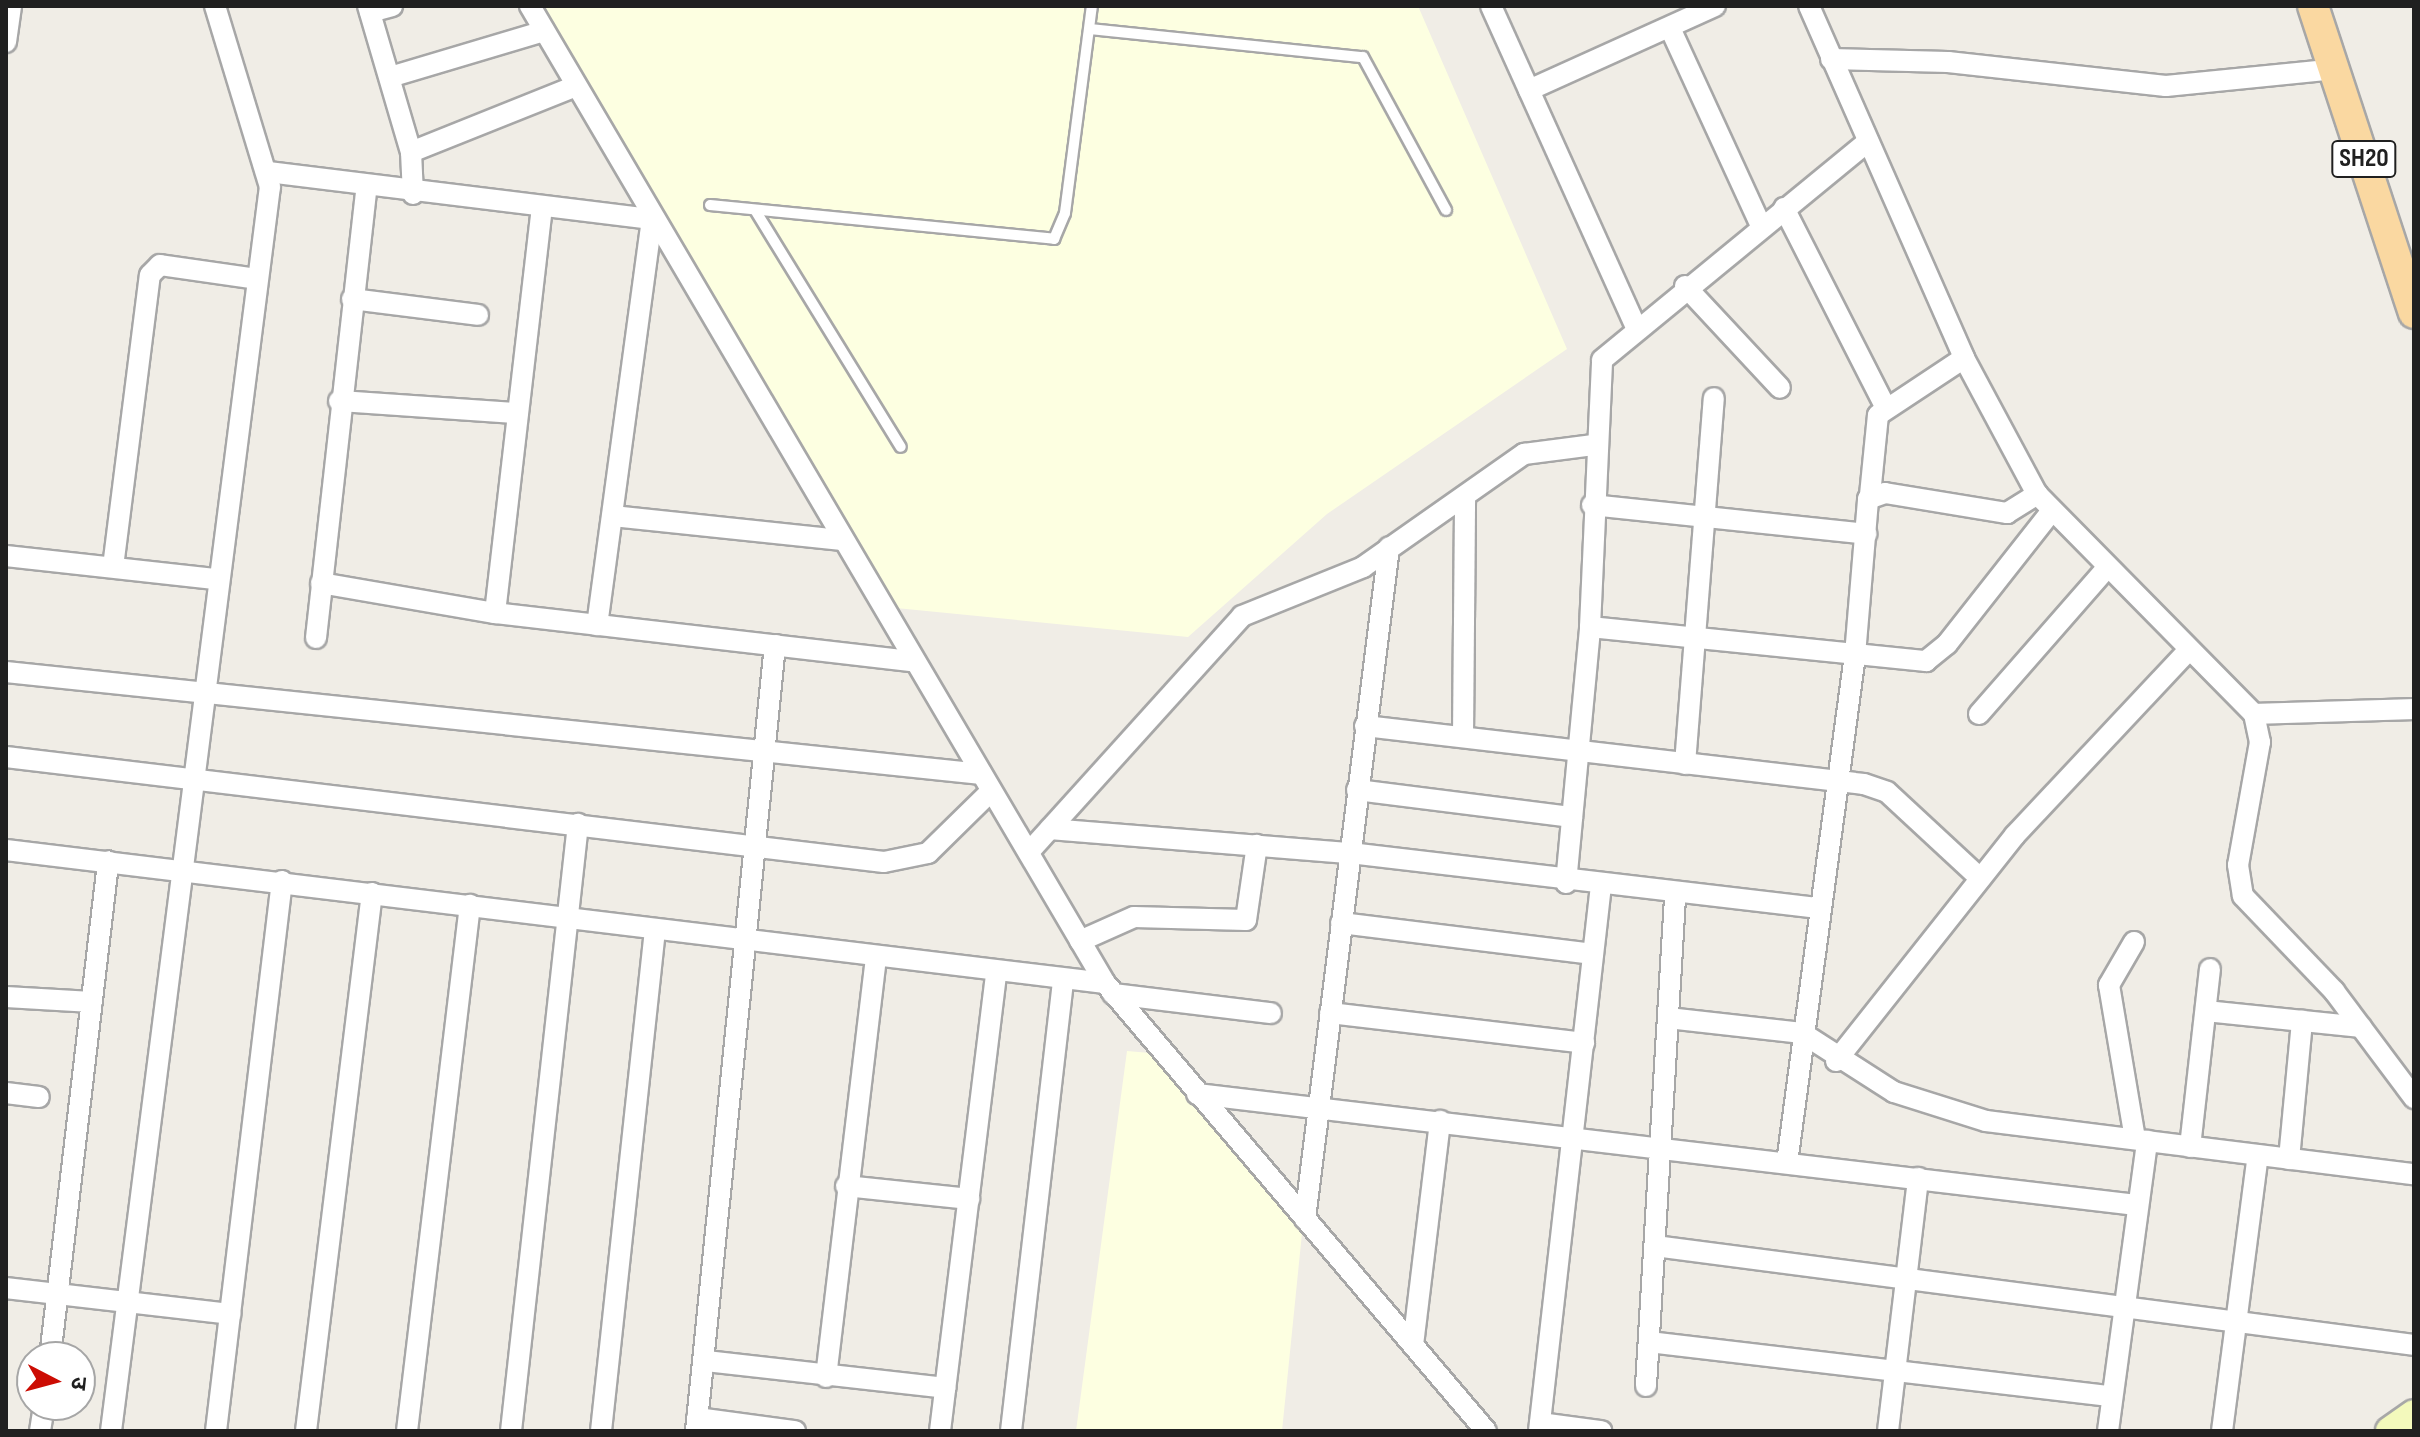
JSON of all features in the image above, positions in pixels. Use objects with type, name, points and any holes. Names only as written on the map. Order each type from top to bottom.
[{"type":"main road","name":"SH20","points":[[2313,6],[2414,313]]},
{"type":"main road","name":"SH20","points":[[2335,6],[2414,247]]},
{"type":"street","points":[[6,42],[11,6]]},
{"type":"street","points":[[111,1431],[214,579],[257,279],[268,172],[215,6]]},
{"type":"street","points":[[392,6],[369,9],[411,152],[413,194]]},
{"type":"street","points":[[530,6],[652,219],[1109,988],[1486,1431]]},
{"type":"street","points":[[1491,6],[1635,325]]},
{"type":"street","points":[[1529,90],[1715,6]]},
{"type":"street","points":[[1809,6],[1866,143],[1964,358],[2037,494],[2050,513],[2254,714],[2260,742],[2238,865],[2243,896],[2361,1027],[2414,1098]]},
{"type":"street","points":[[1670,28],[1761,226]]},
{"type":"street","points":[[390,77],[544,31]]},
{"type":"street","points":[[1831,59],[1948,62],[2166,86],[2335,69]]},
{"type":"street","points":[[411,152],[576,86]]},
{"type":"street","points":[[1566,883],[1590,627],[1593,445],[1599,367],[1635,325],[1866,143]]},
{"type":"street","points":[[268,172],[366,189],[652,219]]},
{"type":"street","points":[[316,638],[339,401],[366,189]]},
{"type":"street","points":[[495,613],[542,208]]},
{"type":"street","points":[[1784,208],[1885,406]]},
{"type":"street","points":[[597,625],[652,219]]},
{"type":"street","points":[[113,567],[150,275],[160,265],[257,279]]},
{"type":"street","points":[[1685,286],[1780,388]]},
{"type":"street","points":[[352,299],[478,315]]},
{"type":"street","points":[[1787,1163],[1817,908],[1855,655],[1875,424],[1885,406],[1964,358]]},
{"type":"street","points":[[1685,764],[1714,398]]},
{"type":"street","points":[[339,401],[516,413]]},
{"type":"street","points":[[1029,852],[1242,616],[1356,571],[1524,454],[1593,445]]},
{"type":"street","points":[[1870,495],[2007,513],[2037,494]]},
{"type":"street","points":[[1463,737],[1465,497]]},
{"type":"street","points":[[1592,505],[1866,534]]},
{"type":"street","points":[[1590,627],[1914,662],[1938,654],[2050,513]]},
{"type":"street","points":[[613,516],[842,540]]},
{"type":"street","points":[[1305,1219],[1389,547]]},
{"type":"street","points":[[6,556],[214,579]]},
{"type":"street","points":[[1979,714],[2106,569]]},
{"type":"street","points":[[321,583],[495,613],[913,661]]},
{"type":"street","points":[[775,645],[750,942],[706,1361],[696,1425],[795,1431]]},
{"type":"street","points":[[1836,1061],[1980,878],[2188,651]]},
{"type":"street","points":[[6,672],[202,688],[986,782]]},
{"type":"street","points":[[2254,714],[2414,709]]},
{"type":"street","points":[[1365,726],[1838,782],[1887,792],[1980,878]]},
{"type":"street","points":[[6,757],[914,860],[986,782]]},
{"type":"street","points":[[1357,790],[1572,817]]},
{"type":"street","points":[[511,1431],[572,919],[578,824]]},
{"type":"street","points":[[1050,829],[1350,853],[1566,883],[1817,908]]},
{"type":"street","points":[[1080,941],[1134,917],[1246,920],[1257,845]]},
{"type":"street","points":[[6,850],[282,881],[1063,980],[1271,1013]]},
{"type":"street","points":[[52,1341],[108,861]]},
{"type":"street","points":[[216,1431],[282,881]]},
{"type":"street","points":[[1601,885],[1575,1136],[1539,1427],[1601,1431]]},
{"type":"street","points":[[306,1431],[372,893]]},
{"type":"street","points":[[1646,1386],[1675,893]]},
{"type":"street","points":[[407,1431],[470,905]]},
{"type":"street","points":[[1341,923],[1593,954]]},
{"type":"street","points":[[601,1431],[655,930]]},
{"type":"street","points":[[2108,1431],[2141,1140],[2109,985],[2134,942]]},
{"type":"street","points":[[826,1377],[846,1186],[876,958]]},
{"type":"street","points":[[2190,1147],[2210,969]]},
{"type":"street","points":[[940,1431],[996,972]]},
{"type":"street","points":[[1011,1431],[1063,980]]},
{"type":"street","points":[[6,997],[92,1002]]},
{"type":"street","points":[[2206,1011],[2361,1027]]},
{"type":"street","points":[[1330,1013],[1584,1043]]},
{"type":"street","points":[[1668,1018],[1802,1033],[1836,1061],[1959,1115],[2414,1174]]},
{"type":"street","points":[[2289,1159],[2302,1021]]},
{"type":"street","points":[[6,1093],[39,1097]]},
{"type":"street","points":[[1197,1094],[1660,1146],[2136,1205]]},
{"type":"street","points":[[1413,1345],[1440,1121]]},
{"type":"street","points":[[2222,1431],[2258,1155]]},
{"type":"street","points":[[1888,1431],[1918,1178]]},
{"type":"street","points":[[846,1186],[969,1199]]},
{"type":"street","points":[[1655,1246],[2124,1302],[2414,1345]]},
{"type":"street","points":[[6,1288],[230,1314]]},
{"type":"street","points":[[1649,1342],[2112,1396]]},
{"type":"street","points":[[706,1361],[826,1377],[945,1388]]},
{"type":"street","points":[[2390,1431],[2414,1414]]},
{"type":"lane","points":[[710,205],[1054,239],[1065,213],[1092,6]]},
{"type":"lane","points":[[1090,29],[1363,57],[1446,210]]},
{"type":"lane","points":[[755,210],[901,447]]},
{"type":"shaded area","points":[[538,6],[1418,6],[1567,349],[1327,514],[1188,637],[896,608]]},
{"type":"shaded area","points":[[1127,1051],[1150,1053],[1302,1233],[1282,1431],[1076,1431]]}]
